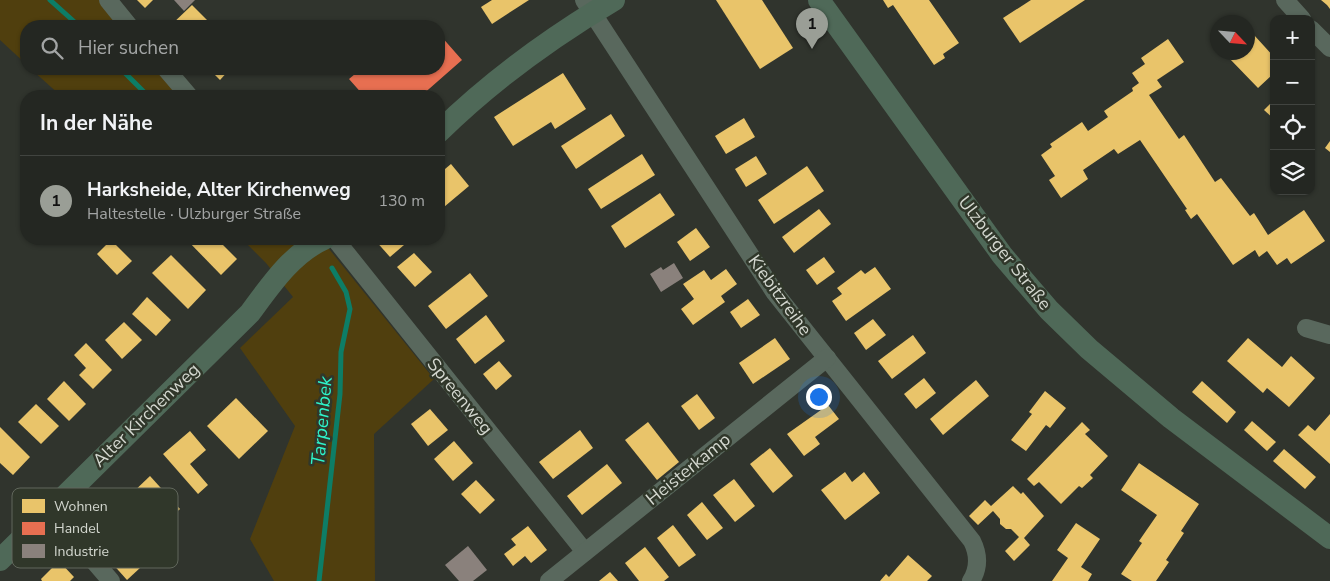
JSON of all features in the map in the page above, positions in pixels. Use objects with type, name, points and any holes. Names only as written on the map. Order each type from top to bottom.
[{"type":"main road","points":[[445,127],[501,76],[589,6],[614,0]]},
{"type":"main road","name":"Ulzburger Straße","points":[[819,0],[1002,255],[1050,310],[1089,349],[1172,418],[1330,538]]},
{"type":"main road","name":"Alter Kirchenweg","points":[[72,488],[250,313],[272,284],[311,245]]},
{"type":"main road","name":"Alter Kirchenweg","points":[[250,313],[281,294],[320,255],[326,245]]},
{"type":"main road","name":"Alter Kirchenweg","points":[[0,560],[12,548]]},
{"type":"street","points":[[108,0],[124,20]]},
{"type":"street","points":[[1285,0],[1298,15]]},
{"type":"street","name":"Kiebitzreihe","points":[[589,6],[775,293],[921,480],[972,541],[978,563],[971,581]]},
{"type":"street","points":[[1315,33],[1330,48]]},
{"type":"street","points":[[171,75],[184,90]]},
{"type":"street","name":"Spreenweg","points":[[340,245],[585,552]]},
{"type":"street","points":[[1306,328],[1330,336]]},
{"type":"street","name":"Heisterkamp","points":[[549,581],[827,358]]},
{"type":"street","points":[[101,568],[112,581]]},
{"type":"shaded area","points":[[0,0],[102,0],[117,20],[20,20],[20,58],[0,40]]},
{"type":"shaded area","points":[[38,75],[160,75],[174,90],[54,90]]},
{"type":"shaded area","points":[[248,245],[326,245],[434,379],[374,434],[375,581],[274,581],[250,539],[295,426],[240,348],[293,297],[266,263]]},
{"type":"building: Wohnen","points":[[137,0],[153,0],[145,8]]},
{"type":"building: Wohnen","points":[[492,0],[529,0],[492,24],[481,7]]},
{"type":"building: Wohnen","points":[[716,0],[762,0],[793,48],[760,69]]},
{"type":"building: Wohnen","points":[[883,0],[929,0],[959,43],[943,54],[945,58],[934,65],[893,5],[888,8]]},
{"type":"building: Wohnen","points":[[1031,0],[1085,0],[1020,43],[1003,18]]},
{"type":"building: Wohnen","points":[[1321,0],[1330,0],[1330,9],[1327,5]]},
{"type":"building: Wohnen","points":[[192,5],[207,20],[176,20]]},
{"type":"building: Wohnen","points":[[1255,36],[1270,53],[1270,77],[1258,88],[1231,60],[1255,60]]},
{"type":"building: Wohnen","points":[[1168,39],[1184,62],[1157,80],[1162,87],[1149,95],[1179,139],[1184,135],[1215,182],[1221,178],[1250,216],[1254,213],[1268,235],[1304,210],[1325,241],[1291,264],[1287,258],[1277,265],[1267,251],[1259,257],[1255,250],[1233,265],[1197,214],[1191,219],[1185,210],[1187,209],[1140,140],[1118,154],[1114,149],[1083,170],[1088,179],[1061,198],[1049,180],[1055,176],[1041,155],[1052,147],[1050,144],[1082,122],[1088,131],[1108,117],[1104,111],[1133,91],[1132,88],[1139,83],[1132,73],[1145,64],[1141,58]]},
{"type":"building: Wohnen","points":[[563,73],[586,109],[555,129],[551,122],[513,146],[494,117]]},
{"type":"building: Wohnen","points":[[215,75],[225,75],[220,80]]},
{"type":"building: Wohnen","points":[[1270,104],[1270,115],[1264,110]]},
{"type":"building: Wohnen","points":[[611,114],[625,136],[576,169],[561,146]]},
{"type":"building: Wohnen","points":[[744,118],[755,137],[726,154],[715,136]]},
{"type":"building: Wohnen","points":[[1330,141],[1330,152],[1325,148]]},
{"type":"building: Wohnen","points":[[642,154],[655,175],[601,209],[588,189]]},
{"type":"building: Wohnen","points":[[756,156],[767,174],[746,187],[735,169]]},
{"type":"building: Wohnen","points":[[451,164],[469,186],[445,206],[445,169]]},
{"type":"building: Wohnen","points":[[807,166],[824,191],[774,224],[758,200]]},
{"type":"building: Wohnen","points":[[660,193],[675,215],[625,248],[611,226]]},
{"type":"building: Wohnen","points":[[819,209],[831,224],[794,253],[782,237]]},
{"type":"building: Wohnen","points":[[696,228],[710,247],[690,261],[677,242]]},
{"type":"building: Wohnen","points":[[106,245],[116,245],[132,261],[117,275],[97,254]]},
{"type":"building: Wohnen","points":[[192,245],[223,245],[237,259],[221,275]]},
{"type":"building: Wohnen","points":[[379,245],[404,245],[390,257]]},
{"type":"building: Wohnen","points":[[414,253],[432,272],[415,287],[397,267]]},
{"type":"building: Wohnen","points":[[171,255],[206,290],[188,309],[152,273]]},
{"type":"building: Wohnen","points":[[824,257],[835,272],[817,285],[806,270]]},
{"type":"building: Wohnen","points":[[875,267],[891,289],[846,321],[832,301],[842,294],[837,288],[861,270],[865,274]]},
{"type":"building: Wohnen","points":[[726,269],[737,284],[721,296],[725,302],[693,325],[681,309],[694,299],[683,284],[704,270],[711,280]]},
{"type":"building: Wohnen","points":[[470,273],[488,296],[446,329],[428,306]]},
{"type":"building: Wohnen","points":[[147,297],[171,320],[156,336],[132,314]]},
{"type":"building: Wohnen","points":[[748,299],[760,315],[741,328],[730,312]]},
{"type":"building: Wohnen","points":[[486,315],[505,341],[475,364],[456,339]]},
{"type":"building: Wohnen","points":[[873,319],[886,335],[866,350],[854,333]]},
{"type":"building: Wohnen","points":[[124,322],[142,340],[122,359],[105,340]]},
{"type":"building: Wohnen","points":[[913,335],[926,353],[892,379],[878,361]]},
{"type":"building: Wohnen","points":[[775,338],[790,359],[753,384],[739,363]]},
{"type":"building: Wohnen","points":[[1248,338],[1282,367],[1291,356],[1315,378],[1289,407],[1267,388],[1263,393],[1227,361]]},
{"type":"building: Wohnen","points":[[86,343],[112,370],[93,389],[79,375],[86,368],[74,355]]},
{"type":"building: Wohnen","points":[[499,361],[512,376],[496,390],[483,374]]},
{"type":"building: Wohnen","points":[[924,378],[936,393],[916,409],[904,394]]},
{"type":"building: Wohnen","points":[[976,380],[989,396],[943,435],[930,419]]},
{"type":"building: Wohnen","points":[[64,381],[86,404],[69,421],[47,399]]},
{"type":"building: Wohnen","points":[[1202,381],[1236,412],[1227,423],[1192,392]]},
{"type":"building: Wohnen","points":[[1045,391],[1066,408],[1050,428],[1046,425],[1026,451],[1011,440],[1032,414],[1029,412]]},
{"type":"building: Wohnen","points":[[697,394],[715,418],[699,430],[681,406]]},
{"type":"building: Wohnen","points":[[236,398],[268,431],[239,459],[207,426]]},
{"type":"building: Wohnen","points":[[36,404],[59,426],[41,444],[18,422]]},
{"type":"building: Wohnen","points":[[828,405],[839,419],[815,437],[820,444],[804,456],[787,434]]},
{"type":"building: Wohnen","points":[[430,409],[448,430],[428,446],[411,424]]},
{"type":"building: Wohnen","points":[[1330,414],[1330,464],[1298,435],[1308,425],[1315,431]]},
{"type":"building: Wohnen","points":[[1252,421],[1276,442],[1267,451],[1244,430]]},
{"type":"building: Wohnen","points":[[648,422],[679,462],[657,480],[625,440]]},
{"type":"building: Wohnen","points":[[1082,422],[1090,430],[1085,434],[1108,456],[1090,475],[1093,478],[1082,488],[1079,486],[1061,504],[1039,482],[1034,486],[1027,479]]},
{"type":"building: Wohnen","points":[[0,427],[30,457],[13,475],[0,463]]},
{"type":"building: Wohnen","points":[[580,430],[593,448],[553,479],[539,462]]},
{"type":"building: Wohnen","points":[[190,431],[206,450],[190,464],[208,485],[198,494],[163,454]]},
{"type":"building: Wohnen","points":[[454,441],[473,463],[453,481],[434,459]]},
{"type":"building: Wohnen","points":[[770,448],[793,476],[773,493],[750,464]]},
{"type":"building: Wohnen","points":[[1284,449],[1316,477],[1305,489],[1273,461]]},
{"type":"building: Wohnen","points":[[1139,463],[1199,504],[1181,531],[1184,533],[1166,560],[1169,562],[1156,581],[1132,581],[1121,574],[1142,543],[1139,541],[1157,515],[1121,490]]},
{"type":"building: Wohnen","points":[[607,464],[622,483],[582,515],[567,496]]},
{"type":"building: Wohnen","points":[[845,472],[852,482],[864,472],[880,493],[845,520],[821,490]]},
{"type":"building: Wohnen","points":[[150,476],[161,488],[137,488]]},
{"type":"building: Wohnen","points":[[734,479],[755,506],[735,522],[713,495]]},
{"type":"building: Wohnen","points":[[476,480],[495,500],[480,514],[461,494]]},
{"type":"building: Wohnen","points":[[1013,486],[1021,494],[1023,492],[1044,516],[1024,538],[1030,545],[1014,561],[1005,551],[1019,537],[1011,529],[1006,529],[1000,524],[1000,519],[993,511],[978,525],[969,516],[985,500],[991,506]]},
{"type":"building: Wohnen","points":[[702,502],[723,528],[707,540],[687,515]]},
{"type":"building: Wohnen","points":[[1076,523],[1100,539],[1081,567],[1092,574],[1088,581],[1052,581],[1068,558],[1057,550]]},
{"type":"building: Wohnen","points":[[673,525],[696,555],[679,567],[657,538]]},
{"type":"building: Wohnen","points":[[528,526],[547,550],[531,563],[525,556],[513,566],[504,554],[516,545],[511,539]]},
{"type":"building: Wohnen","points":[[645,547],[669,577],[664,581],[639,581],[625,563]]},
{"type":"building: Wohnen","points":[[908,555],[932,576],[927,581],[880,581],[886,574],[889,577]]},
{"type":"building: Wohnen","points":[[52,568],[66,568],[74,577],[70,581],[42,581],[41,579]]},
{"type":"building: Wohnen","points":[[116,568],[140,568],[127,580]]},
{"type":"building: Wohnen","points":[[610,572],[618,581],[599,581]]},
{"type":"building: Handel","points":[[445,41],[462,60],[445,75]]},
{"type":"building: Handel","points":[[354,75],[445,75],[428,90],[359,90],[349,79]]},
{"type":"building: Industrie","points":[[174,0],[195,0],[184,11]]},
{"type":"building: Industrie","points":[[674,263],[683,278],[661,292],[650,274],[661,267],[663,270]]},
{"type":"building: Industrie","points":[[468,546],[487,570],[473,581],[459,581],[445,565]]},
{"type":"waterway","name":"Tarpenbek","points":[[50,0],[72,20]]},
{"type":"waterway","name":"Tarpenbek","points":[[127,75],[142,90]]},
{"type":"waterway","name":"Tarpenbek","points":[[319,581],[340,394],[341,352],[350,309],[346,292],[332,268]]},
{"type":"place","name":"Harksheide, Alter Kirchenweg","points":[[812,49]]}]
